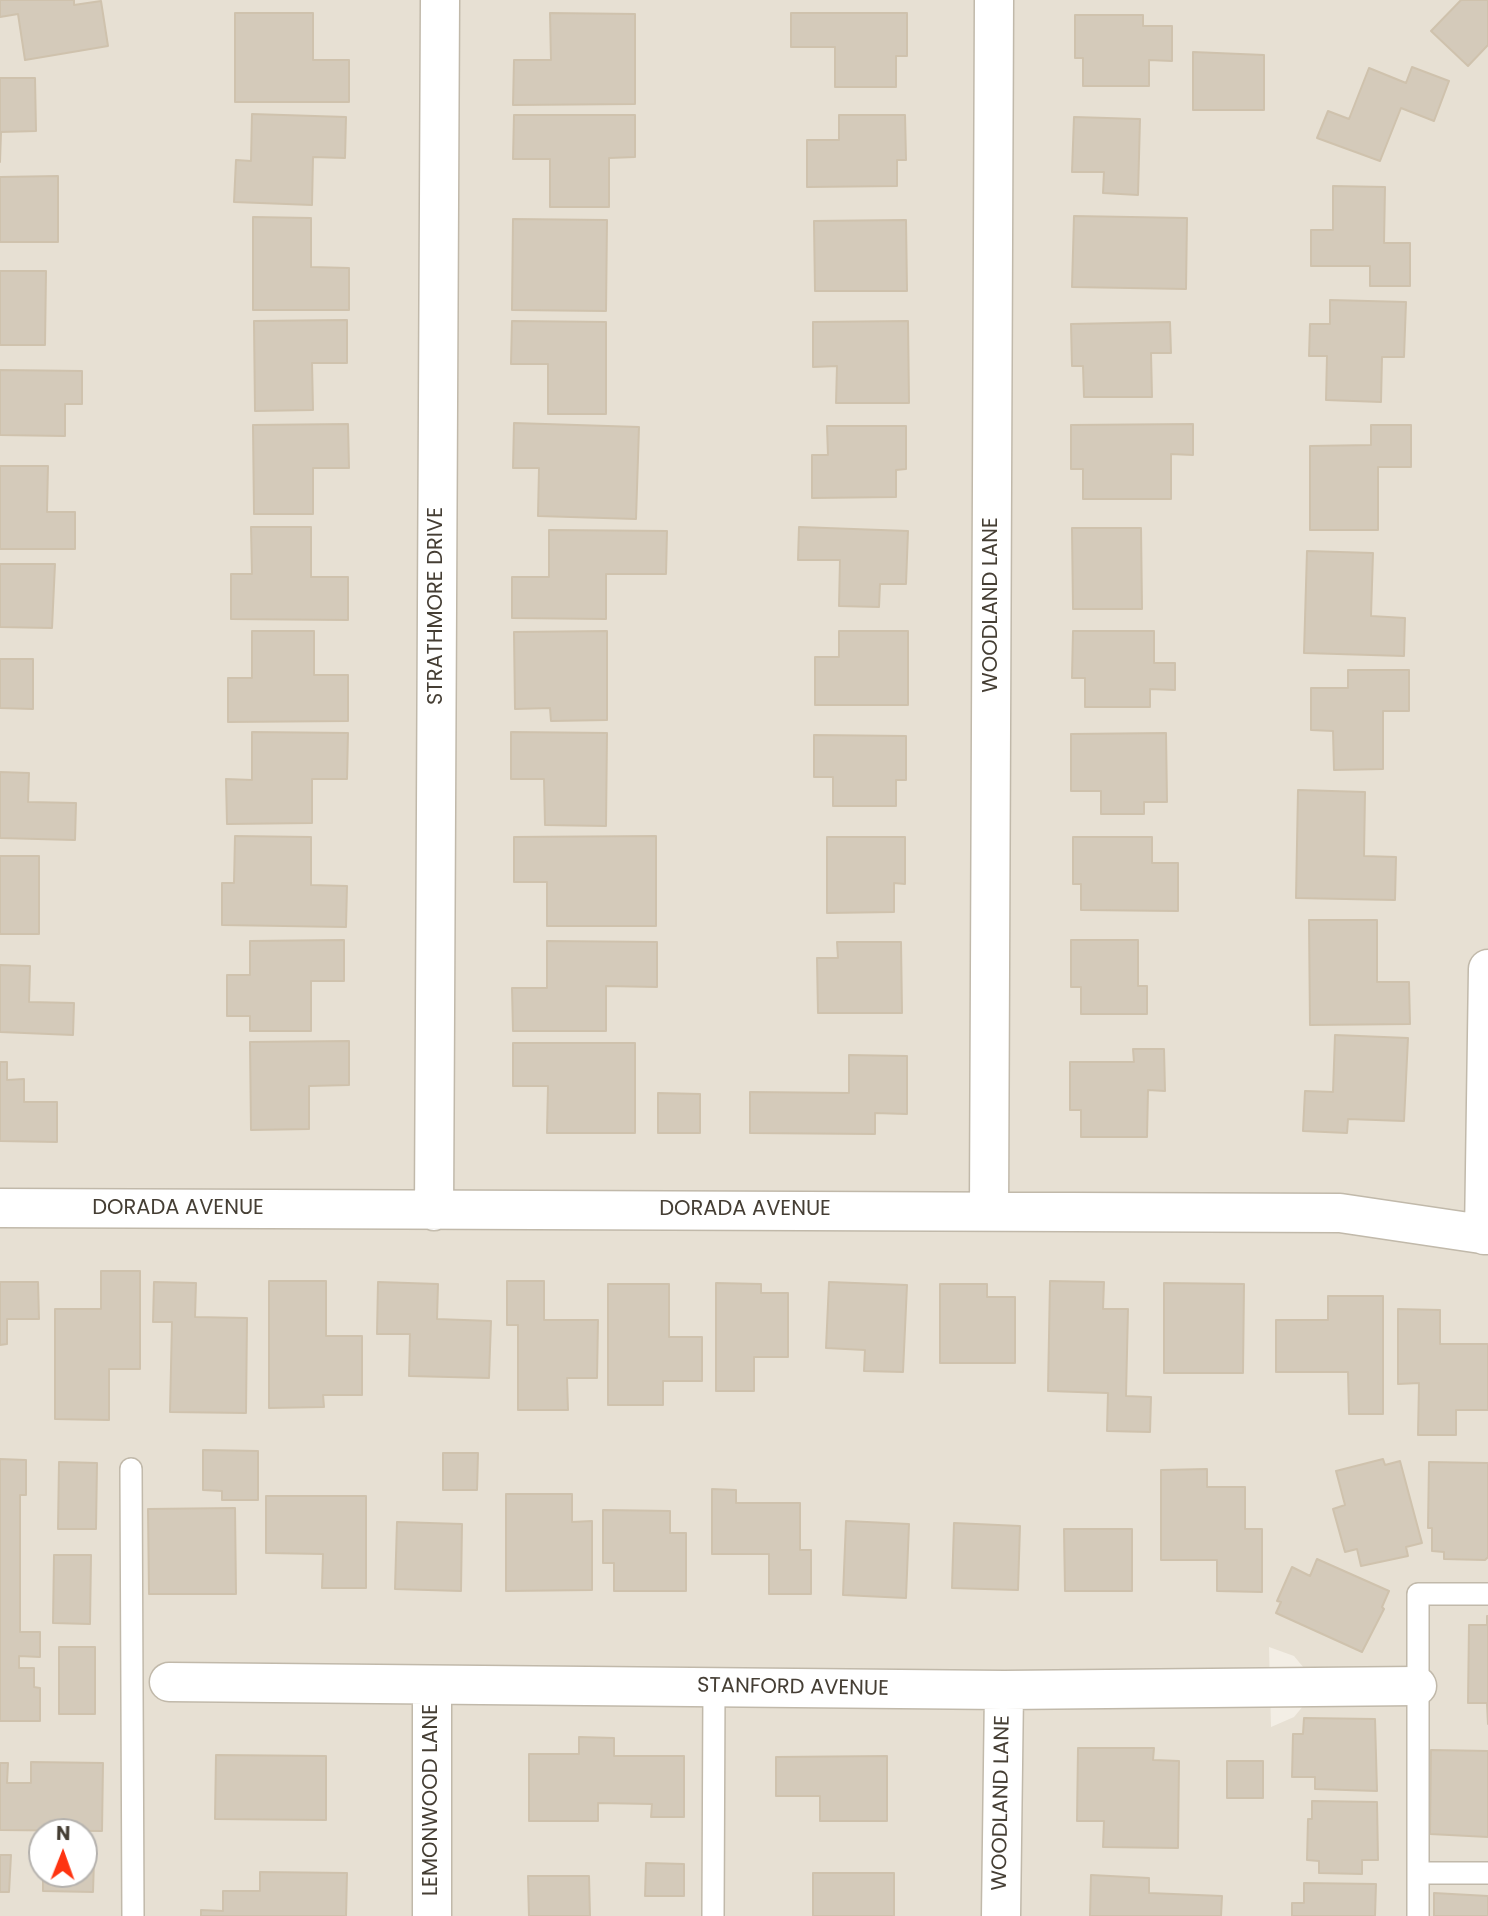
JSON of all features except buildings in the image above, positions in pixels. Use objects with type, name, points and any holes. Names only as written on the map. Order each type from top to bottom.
[{"type":"street","name":"STRATHMORE DRIVE","points":[[434,1211],[440,0]]},
{"type":"street","name":"WOODLAND LANE","points":[[989,1210],[995,0]]},
{"type":"street","points":[[1486,1235],[1488,969]]},
{"type":"street","name":"DORADA AVENUE","points":[[0,1208],[1340,1213],[1486,1235]]},
{"type":"street","name":"STANFORD AVENUE","points":[[169,1682],[1004,1690],[1417,1686]]},
{"type":"street","name":"LEMONWOOD LANE","points":[[432,1685],[432,1916]]},
{"type":"street","name":"WOODLAND LANE","points":[[1001,1916],[1004,1690]]},
{"type":"lane","points":[[131,1469],[133,1916]]},
{"type":"lane","points":[[1418,1916],[1418,1594],[1488,1594]]},
{"type":"lane","points":[[713,1687],[713,1916]]},
{"type":"lane","points":[[1418,1873],[1488,1873]]},
{"type":"shaded area","points":[[0,0],[1488,0],[1488,1916],[0,1916]],"holes":[[[1269,1647],[1294,1656],[1308,1673],[1304,1705],[1294,1717],[1271,1727]]]}]
